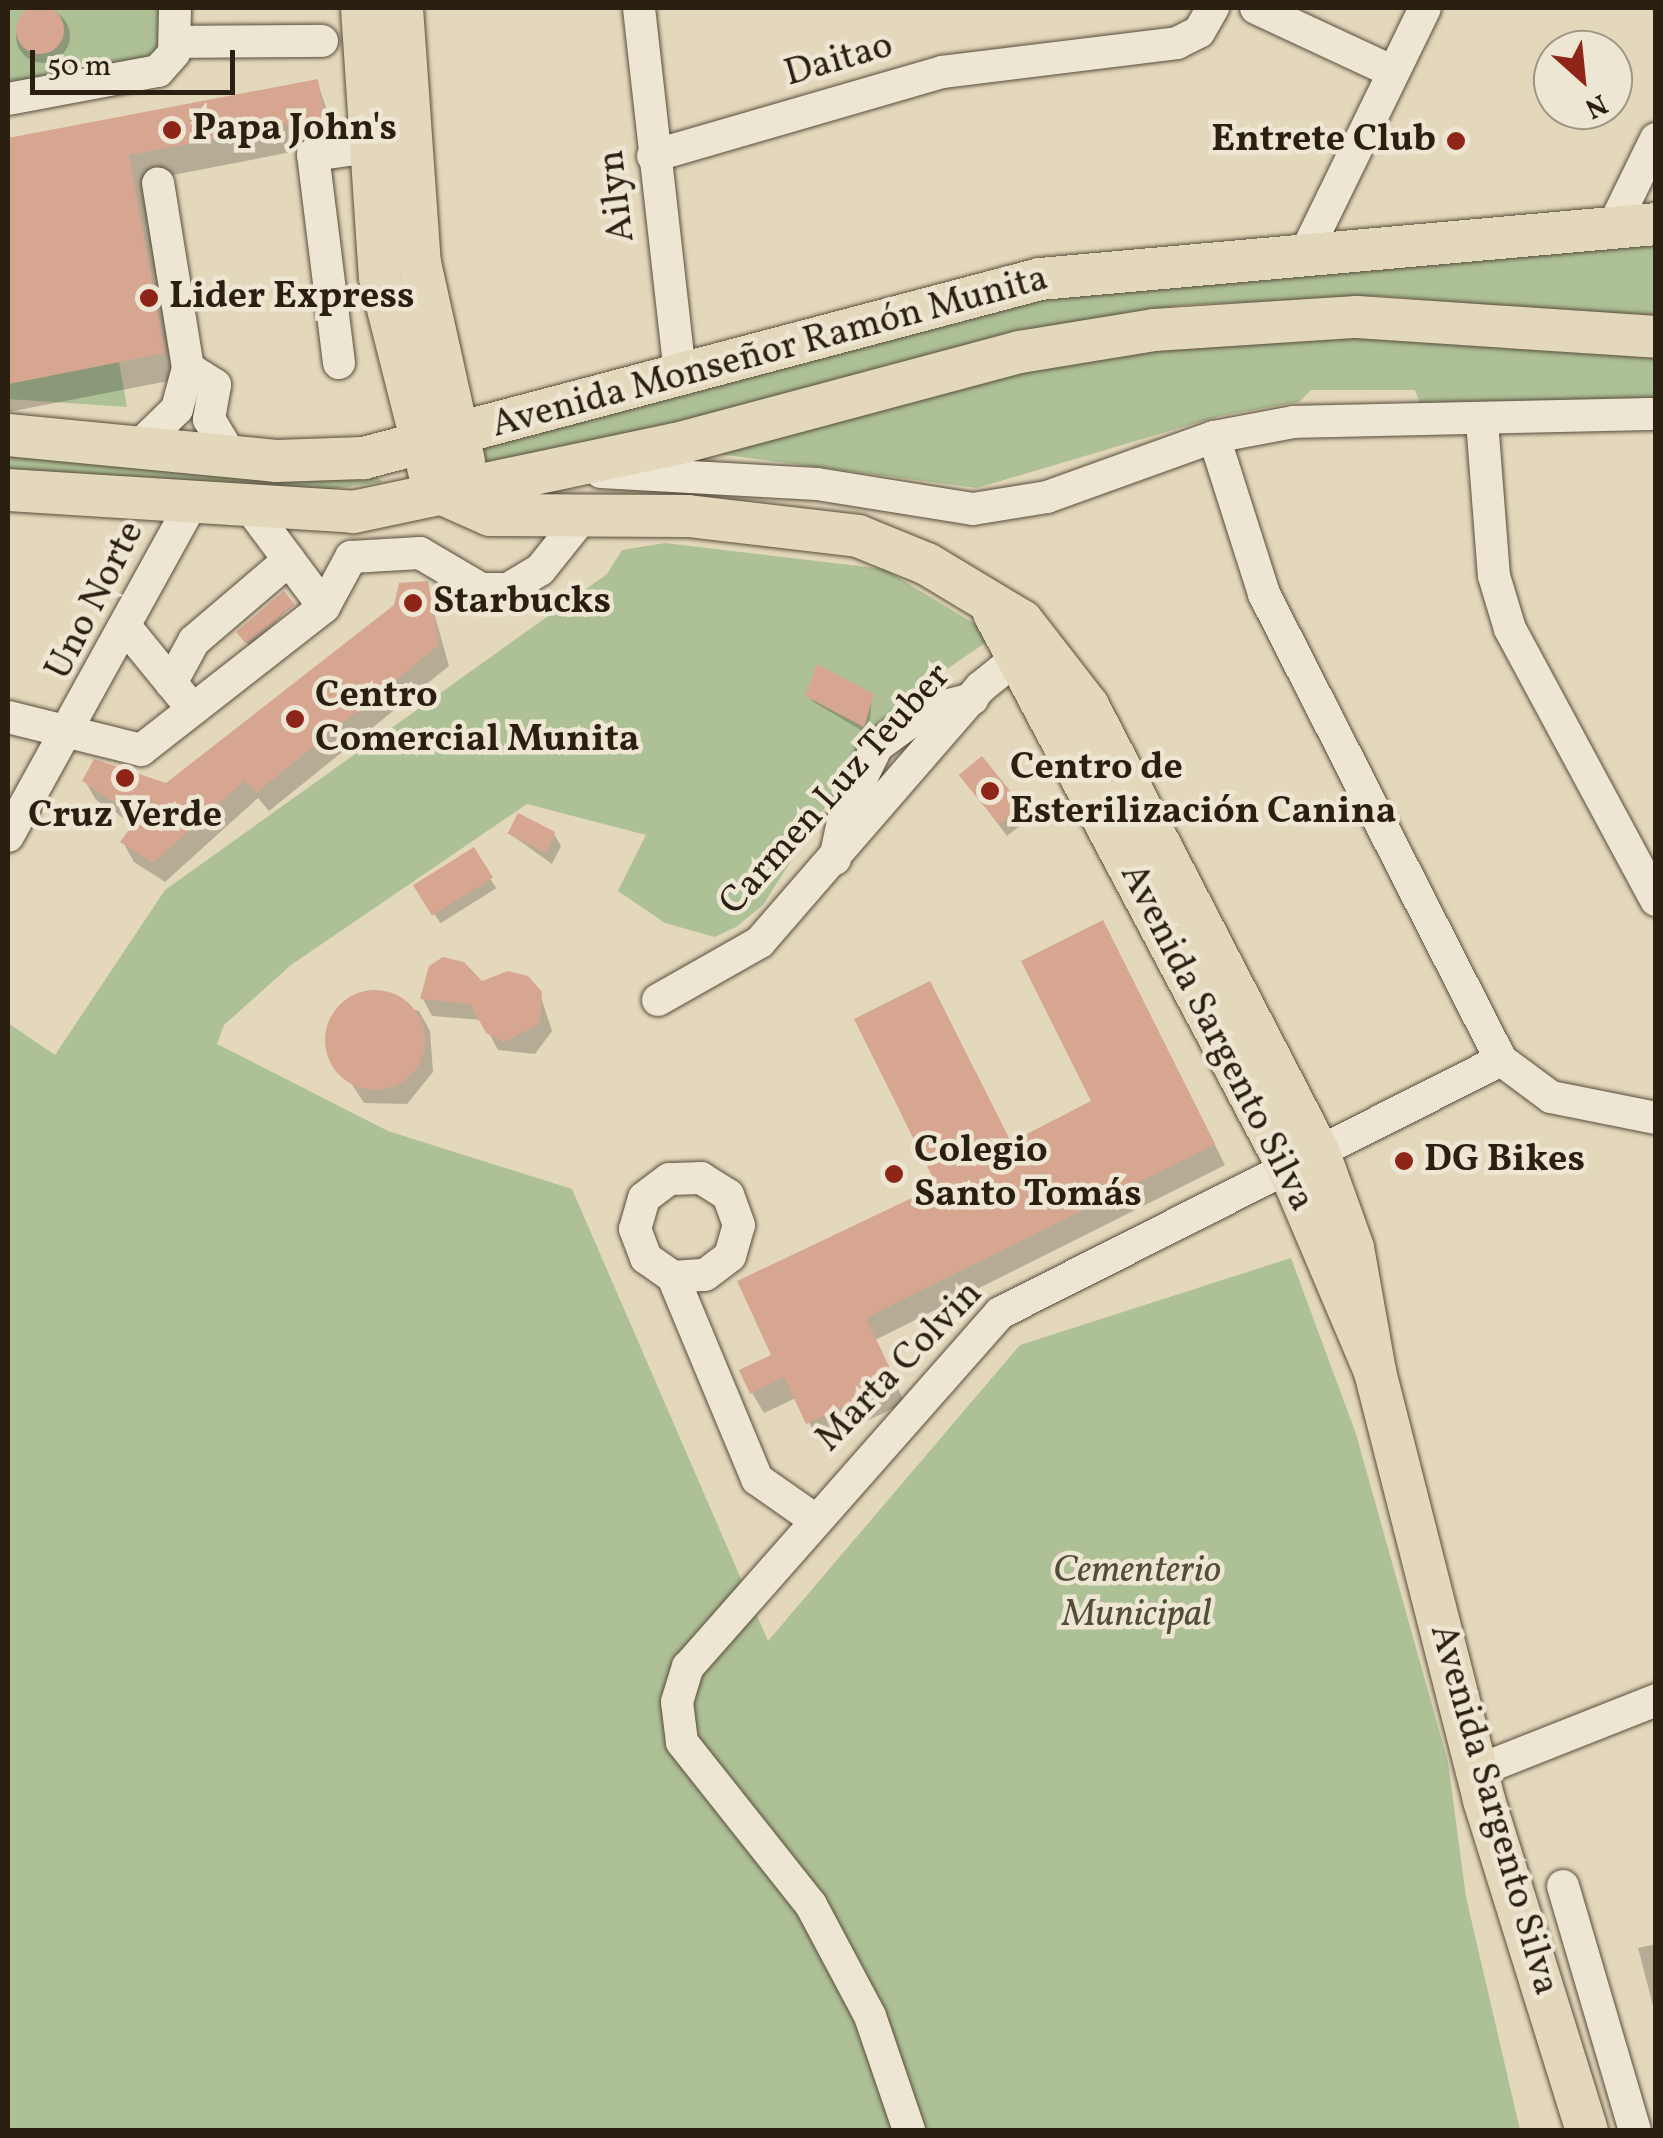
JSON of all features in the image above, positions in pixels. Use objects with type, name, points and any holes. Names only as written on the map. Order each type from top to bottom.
[{"type":"main road","points":[[362,8],[380,277],[418,446],[458,495]]},
{"type":"main road","points":[[402,8],[412,177],[423,278],[459,434],[458,495]]},
{"type":"main road","points":[[370,147],[412,177]]},
{"type":"main road","name":"Avenida Monseñor Ramón Munita","points":[[8,435],[231,456],[331,461],[418,446],[995,288],[1306,252],[1656,224]]},
{"type":"main road","name":"Avenida Monseñor Ramón Munita","points":[[543,513],[1004,356],[1154,330],[1357,317],[1656,337]]},
{"type":"main road","points":[[8,490],[251,509],[343,512],[458,495],[543,513]]},
{"type":"main road","name":"Avenida Sargento Silva","points":[[543,513],[716,518],[858,536],[927,564],[1032,630],[1088,706],[1304,1161]]},
{"type":"main road","name":"Avenida Sargento Silva","points":[[989,604],[1353,1248],[1374,1372],[1477,1771],[1586,2130]]},
{"type":"street","points":[[8,99],[158,72],[176,42],[175,8]]},
{"type":"street","name":"Ailyn","points":[[638,8],[680,375]]},
{"type":"street","name":"Daitao","points":[[652,156],[942,72],[1177,43],[1199,32],[1214,8]]},
{"type":"street","points":[[1256,8],[1393,72]]},
{"type":"street","points":[[1306,252],[1425,8]]},
{"type":"street","points":[[176,42],[322,41]]},
{"type":"street","points":[[1613,227],[1656,139]]},
{"type":"street","points":[[339,364],[313,155],[370,147]]},
{"type":"street","points":[[158,182],[210,419],[231,456]]},
{"type":"street","points":[[139,446],[178,409],[202,377]]},
{"type":"street","points":[[8,717],[74,730],[133,752],[195,711],[324,606],[338,568],[362,554],[420,553],[493,590],[540,570],[543,513],[711,474],[973,509],[1068,491],[1214,437],[1294,422],[1482,421],[1656,414]]},
{"type":"street","points":[[1482,421],[1493,566],[1510,629],[1656,900]]},
{"type":"street","points":[[1214,437],[1264,594],[1501,1060],[1528,1086],[1656,1118]]},
{"type":"street","name":"Uno Norte","points":[[8,836],[74,730],[191,504]]},
{"type":"street","points":[[251,509],[324,606]]},
{"type":"street","points":[[172,682],[194,641],[289,560]]},
{"type":"street","points":[[128,630],[195,711]]},
{"type":"street","name":"Carmen Luz Teuber","points":[[658,1000],[760,942],[972,699],[1018,657]]},
{"type":"street","points":[[835,859],[845,812],[877,746],[925,711],[972,699]]},
{"type":"street","name":"Marta Colvin","points":[[909,2130],[870,2016],[811,1905],[682,1742],[680,1682],[814,1519],[1000,1313],[1501,1060]]},
{"type":"street","points":[[673,1276],[757,1479],[814,1519]]},
{"type":"street","points":[[1477,1771],[1656,1700]]},
{"type":"street","name":"Avenida Sargento Silva","points":[[1563,1886],[1635,2130]]},
{"type":"green space","points":[[8,8],[169,8],[160,61],[8,92]]},
{"type":"green space","points":[[1655,241],[1655,318],[1380,296],[1183,305],[1013,331],[773,401],[483,464],[480,449],[992,304]]},
{"type":"green space","points":[[1300,334],[1655,353],[1655,402],[1423,411],[1415,390],[1311,390],[1299,402],[1220,416],[977,488],[718,454],[1079,357]]},
{"type":"green space","points":[[119,362],[127,407],[8,399],[8,384]]},
{"type":"green space","points":[[8,446],[376,475],[382,482],[325,490],[8,475]]},
{"type":"green space","name":"Cementerio Municipal","points":[[665,543],[884,569],[995,636],[918,689],[859,754],[763,905],[736,927],[715,937],[665,923],[618,891],[646,835],[527,804],[291,965],[224,1025],[217,1044],[388,1131],[572,1189],[768,1641],[1020,1345],[1291,1258],[1356,1434],[1448,1762],[1466,1897],[1520,2130],[8,2130],[8,1023],[55,1055],[165,890],[607,574],[622,550]]},
{"type":"building","points":[[40,6],[57,13],[64,30],[57,47],[40,54],[23,47],[16,30],[23,13]]},
{"type":"building","points":[[318,79],[325,117],[129,155],[165,353],[8,384],[8,138]]},
{"type":"building","name":"Centro Comercial Munita","points":[[428,581],[439,645],[256,793],[245,780],[153,863],[120,842],[138,817],[82,781],[94,759],[166,783],[394,605],[399,583]]},
{"type":"building","points":[[284,591],[295,605],[245,643],[236,632]]},
{"type":"building","points":[[817,664],[874,694],[864,727],[805,696]]},
{"type":"building","name":"Centro de Esterilización Canina","points":[[982,756],[1022,806],[999,825],[959,775]]},
{"type":"building","points":[[518,813],[555,832],[545,853],[508,833]]},
{"type":"building","points":[[474,847],[493,878],[432,916],[413,885]]},
{"type":"building","points":[[1103,920],[1215,1144],[866,1318],[896,1381],[806,1424],[784,1377],[750,1394],[739,1370],[771,1355],[737,1281],[937,1186],[854,1019],[930,981],[1011,1142],[1091,1101],[1021,961]]},
{"type":"building","points":[[443,957],[464,962],[482,981],[508,971],[528,976],[542,992],[540,1023],[505,1042],[486,1033],[470,1004],[420,999],[429,966]]},
{"type":"building","points":[[375,990],[394,994],[410,1005],[421,1021],[425,1040],[421,1059],[410,1075],[394,1086],[375,1090],[356,1086],[340,1075],[329,1059],[325,1040],[329,1021],[340,1005],[356,994]]},
{"type":"place","name":"Papa John's","points":[[172,130]]},
{"type":"place","name":"Entrete Club","points":[[1456,141]]},
{"type":"place","name":"Lider Express","points":[[149,298]]},
{"type":"place","name":"Starbucks","points":[[413,603]]},
{"type":"place","name":"Centro Comercial Munita","points":[[295,719]]},
{"type":"place","name":"Cruz Verde","points":[[125,778]]},
{"type":"place","name":"Centro de Esterilización Canina","points":[[990,791]]},
{"type":"place","name":"DG Bikes","points":[[1404,1161]]},
{"type":"place","name":"Colegio Santo Tomás","points":[[894,1174]]}]
